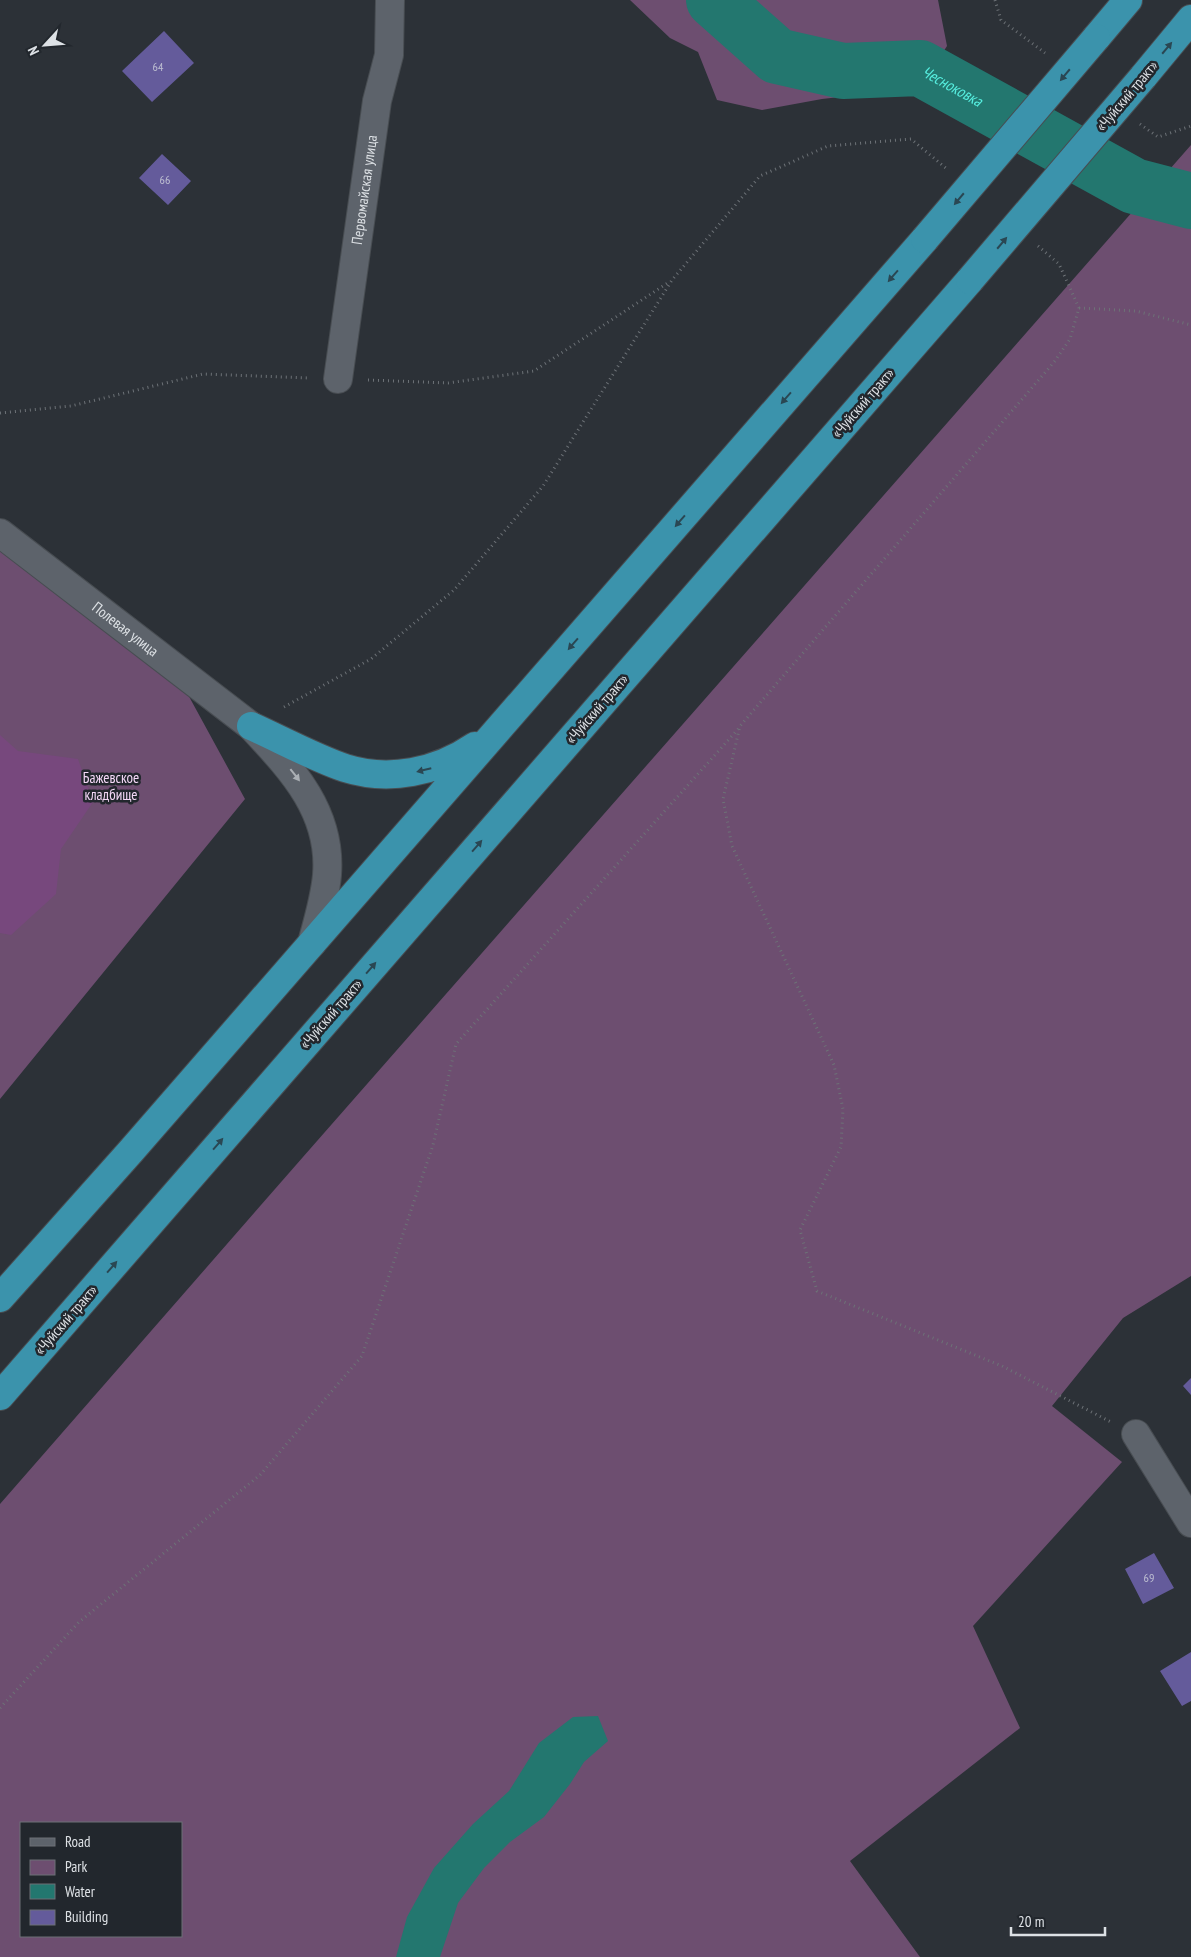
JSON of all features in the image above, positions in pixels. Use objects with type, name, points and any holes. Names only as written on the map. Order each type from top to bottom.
[{"type":"highway","points":[[0,1298],[925,239],[1128,0]]},
{"type":"highway","name":"«Чуйский тракт»","points":[[0,1396],[970,280],[1191,19]]},
{"type":"highway","points":[[250,726],[345,768],[376,774],[394,775],[416,772],[445,763],[497,731]]},
{"type":"street","name":"Первомайская улица","points":[[338,379],[377,101],[389,55],[390,0]]},
{"type":"street","name":"Полевая улица","points":[[0,533],[250,726],[286,763],[301,783],[313,804],[322,827],[325,845],[327,874],[322,906],[312,943]]},
{"type":"street","points":[[1136,1434],[1191,1523]]},
{"type":"path","points":[[250,726],[371,659],[454,590],[543,486],[672,280],[760,176],[828,146],[911,139],[948,170]]},
{"type":"path","points":[[0,1708],[79,1622],[260,1475],[362,1356],[433,1145],[456,1044],[740,726],[1055,360],[1070,339],[1079,308],[1059,264],[1037,245]]},
{"type":"path","points":[[1079,308],[1136,311],[1191,325]]},
{"type":"path","points":[[740,726],[723,799],[732,846],[834,1066],[843,1109],[841,1148],[800,1230],[816,1291],[1002,1366],[1136,1434]]},
{"type":"green space","points":[[630,0],[938,0],[947,46],[920,88],[822,99],[762,110],[717,100],[698,52],[670,38]]},
{"type":"green space","points":[[1191,145],[1191,1276],[1123,1318],[1052,1406],[1122,1462],[973,1626],[1020,1728],[850,1861],[920,1957],[0,1957],[0,1504]]},
{"type":"green space","name":"Бажевское кладбище","points":[[0,549],[186,691],[245,799],[0,1099]]},
{"type":"shaded area","points":[[0,735],[18,751],[78,759],[93,802],[61,849],[56,894],[11,935],[0,933]]},
{"type":"water","points":[[598,1716],[608,1741],[584,1762],[570,1784],[544,1817],[510,1842],[484,1868],[458,1903],[440,1957],[396,1957],[407,1917],[434,1868],[473,1824],[509,1791],[539,1743],[573,1717]]},
{"type":"building","points":[[164,31],[194,63],[152,102],[122,71]]},
{"type":"building","points":[[162,154],[191,181],[168,205],[139,178]]},
{"type":"building","points":[[1191,1378],[1191,1395],[1183,1386]]},
{"type":"building","points":[[1154,1553],[1174,1588],[1143,1604],[1125,1569]]},
{"type":"building","points":[[1191,1652],[1191,1701],[1182,1706],[1160,1671]]},
{"type":"waterway","name":"Чесноковка","points":[[714,0],[777,56],[843,71],[920,68],[1134,186],[1191,201]]}]
